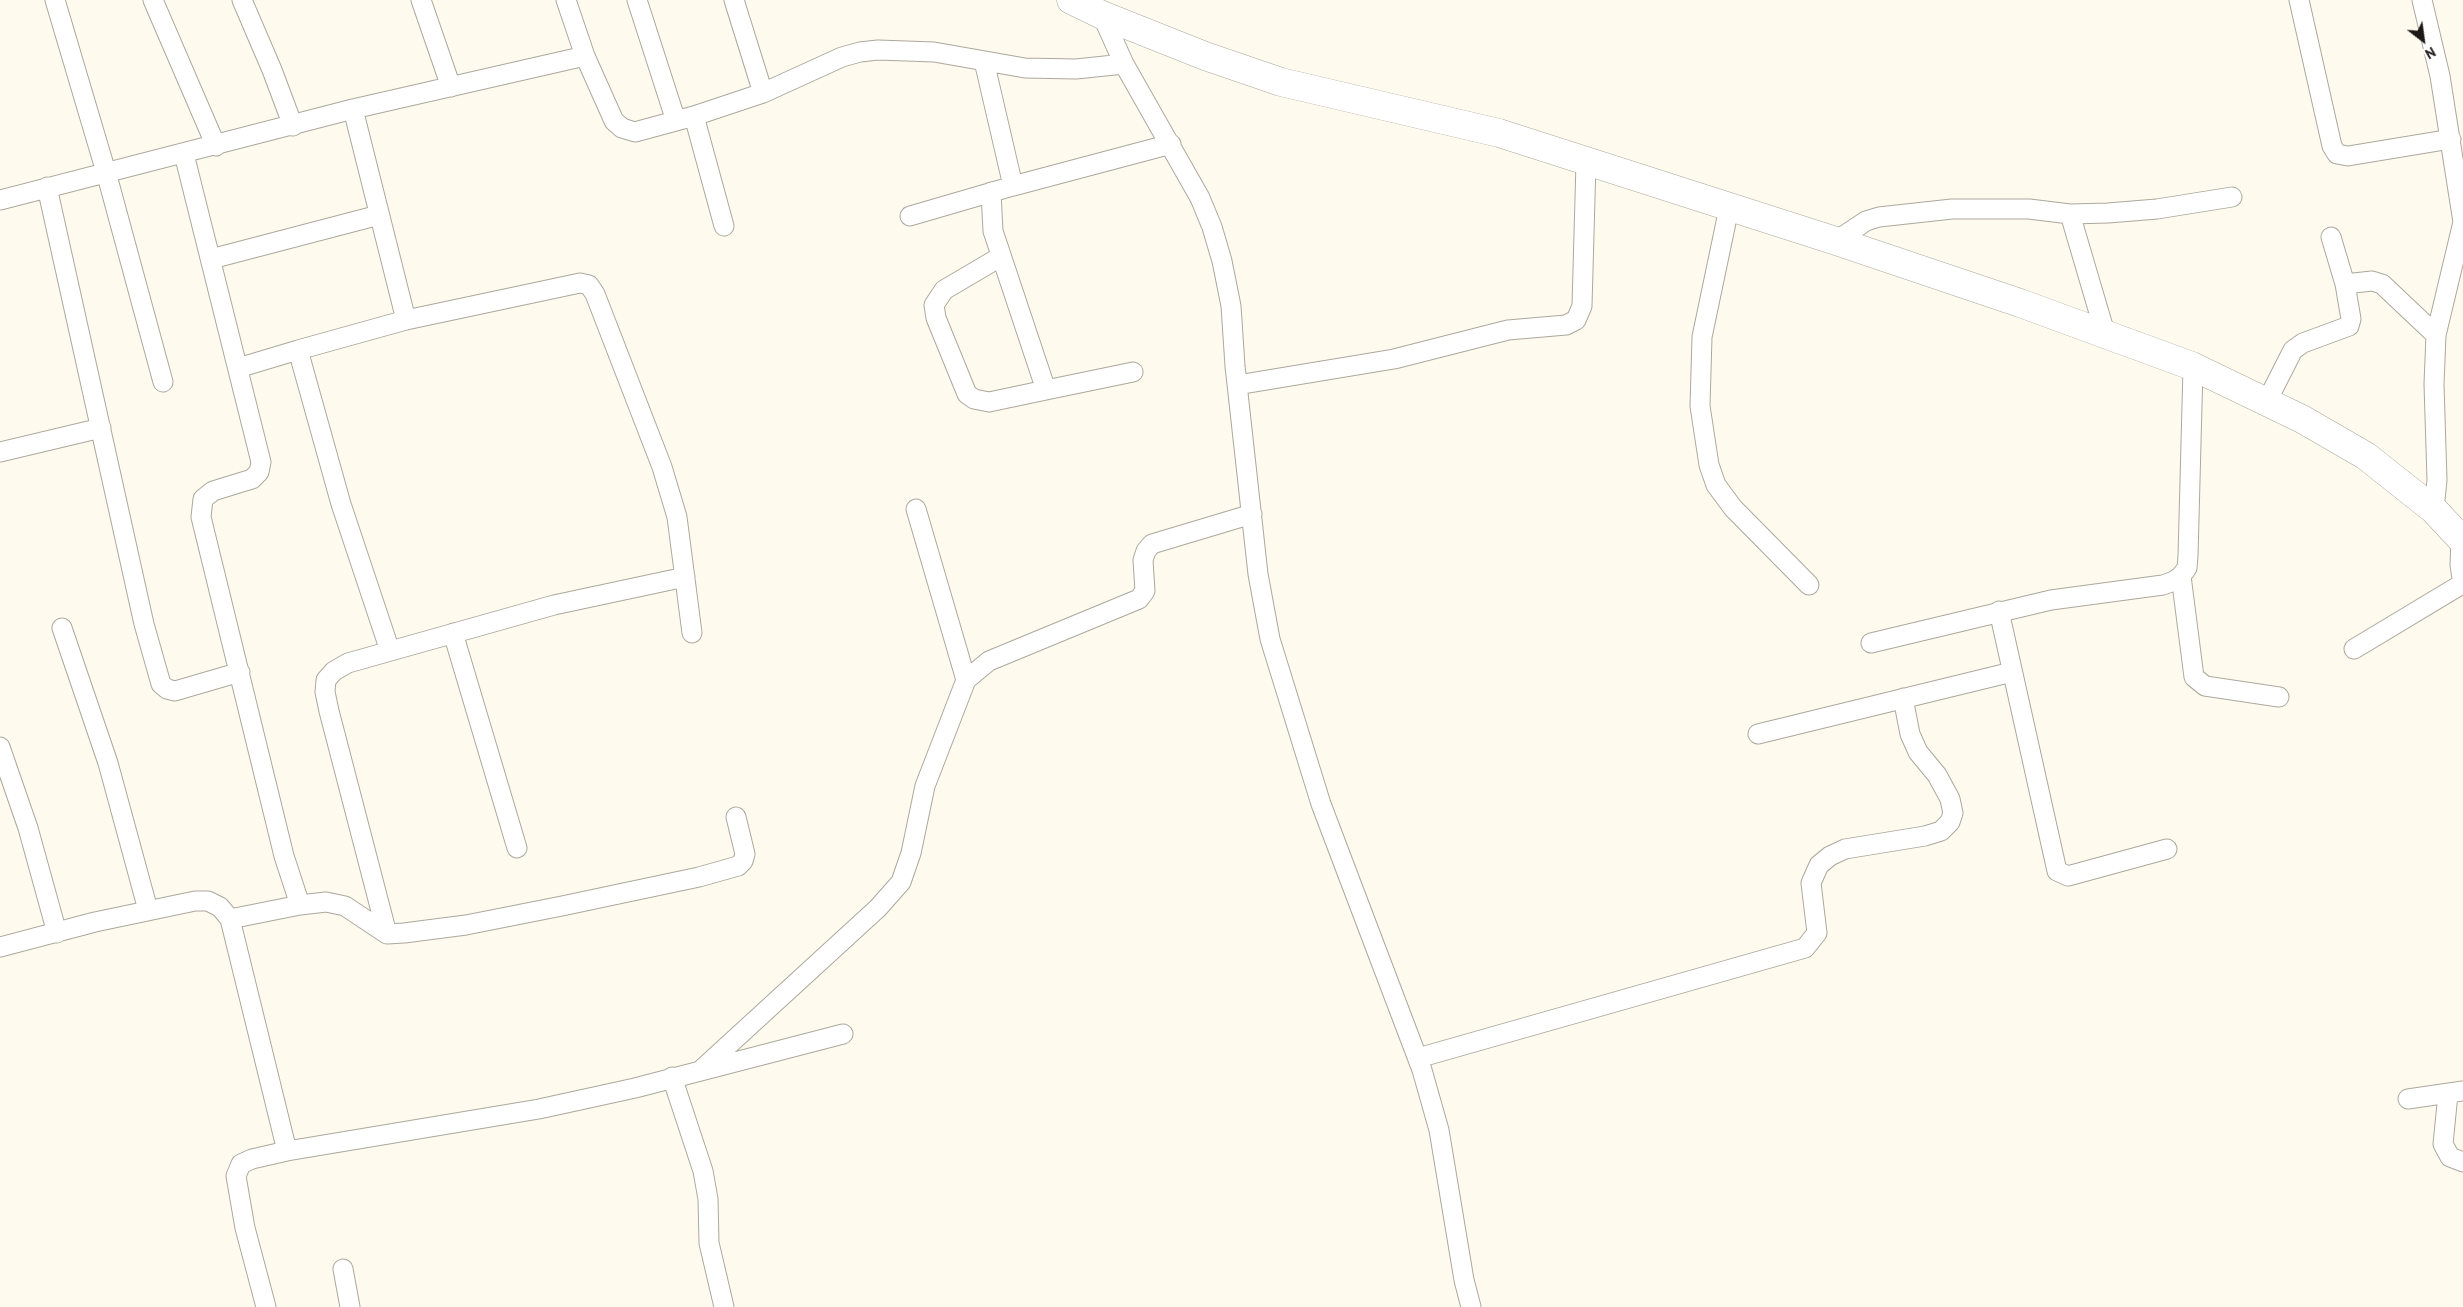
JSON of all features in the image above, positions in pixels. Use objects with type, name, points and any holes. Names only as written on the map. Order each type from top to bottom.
[{"type":"street","points":[[55,0],[106,172],[163,382]]},
{"type":"street","points":[[154,0],[216,146]]},
{"type":"street","points":[[242,0],[272,70],[293,126]]},
{"type":"street","points":[[422,0],[451,87]]},
{"type":"street","points":[[566,0],[585,56],[614,122],[622,128],[635,132],[685,119],[763,93],[842,57],[860,52],[878,50],[934,52],[1025,68],[1076,69],[1124,64]]},
{"type":"street","points":[[638,0],[685,119],[724,226]]},
{"type":"street","points":[[734,0],[763,93]]},
{"type":"street","points":[[1071,0],[1102,15],[1205,56],[1281,82],[1499,133],[1836,241],[2105,333],[2193,368],[2302,419],[2366,456],[2453,527]]},
{"type":"street","points":[[2299,0],[2332,146],[2337,154],[2348,156],[2452,139]]},
{"type":"street","points":[[2354,649],[2463,585],[2453,527],[2437,471],[2434,384],[2436,336],[2459,260],[2463,222],[2452,139],[2440,76],[2422,0]]},
{"type":"street","points":[[1102,15],[1124,64],[1200,198],[1212,227],[1222,261],[1231,306],[1258,574],[1270,639],[1321,804],[1418,1058],[1440,1130],[1464,1280],[1471,1307]]},
{"type":"street","points":[[0,200],[216,146],[353,109],[585,56]]},
{"type":"street","points":[[984,61],[1013,186]]},
{"type":"street","points":[[353,109],[406,320]]},
{"type":"street","points":[[910,216],[991,192],[1171,144]]},
{"type":"street","points":[[184,154],[261,462],[259,472],[252,479],[213,491],[203,499],[200,508],[240,672],[245,703],[282,847],[300,904]]},
{"type":"street","points":[[1238,385],[1394,359],[1508,330],[1566,325],[1576,320],[1582,306],[1586,162]]},
{"type":"street","points":[[47,187],[144,624],[161,684],[167,689],[175,691],[240,672]]},
{"type":"street","points":[[991,192],[993,230],[1000,257],[1046,390]]},
{"type":"street","points":[[1836,241],[1854,227],[1879,217],[1952,209],[2029,210],[2070,214],[2157,209],[2232,197]]},
{"type":"street","points":[[1729,208],[1702,337],[1700,406],[1710,465],[1716,484],[1733,508],[1809,585]]},
{"type":"street","points":[[2070,214],[2105,333]]},
{"type":"street","points":[[211,259],[379,215]]},
{"type":"street","points":[[2266,403],[2293,350],[2303,343],[2349,326],[2351,319],[2345,284],[2332,237]]},
{"type":"street","points":[[1000,257],[944,290],[934,305],[936,318],[967,394],[974,399],[989,402],[1133,372]]},
{"type":"street","points":[[2345,284],[2372,281],[2382,284],[2436,336]]},
{"type":"street","points":[[238,368],[406,320],[580,283],[589,285],[595,294],[662,467],[677,517],[692,633]]},
{"type":"street","points":[[298,350],[342,504],[390,652]]},
{"type":"street","points":[[1871,643],[2051,600],[2163,585],[2181,576],[2187,568],[2188,556],[2193,368]]},
{"type":"street","points":[[0,452],[101,428]]},
{"type":"street","points":[[916,509],[966,680]]},
{"type":"street","points":[[700,1071],[878,908],[901,882],[911,853],[925,786],[966,680],[989,661],[1144,596],[1143,560],[1146,551],[1152,544],[1252,514]]},
{"type":"street","points":[[2181,576],[2194,677],[2205,686],[2279,697]]},
{"type":"street","points":[[388,934],[325,692],[326,680],[334,671],[348,662],[390,652],[554,605],[685,577]]},
{"type":"street","points":[[1999,612],[2056,871],[2068,876],[2167,849]]},
{"type":"street","points":[[62,628],[108,763],[148,910]]},
{"type":"street","points":[[453,634],[517,848]]},
{"type":"street","points":[[1758,734],[2012,672]]},
{"type":"street","points":[[1418,1058],[1805,948],[1816,933],[1811,883],[1818,865],[1830,856],[1845,849],[1925,836],[1941,831],[1950,822],[1953,813],[1950,799],[1937,775],[1918,752],[1910,734],[1903,698]]},
{"type":"street","points":[[0,747],[28,828],[57,933]]},
{"type":"street","points":[[230,919],[300,904],[337,903],[388,934],[466,925],[699,877],[738,866],[743,861],[745,854],[736,817]]},
{"type":"street","points":[[0,947],[95,922],[195,901],[208,901],[220,907],[230,919],[287,1151]]},
{"type":"street","points":[[266,1307],[245,1228],[236,1176],[241,1164],[252,1159],[287,1151],[539,1109],[635,1088],[672,1076],[700,1071],[842,1034]]},
{"type":"street","points":[[672,1076],[704,1171],[708,1199],[710,1243],[724,1307]]},
{"type":"street","points":[[2408,1099],[2455,1093],[2443,1144],[2450,1157],[2463,1162]]},
{"type":"street","points":[[343,1269],[350,1307]]}]
